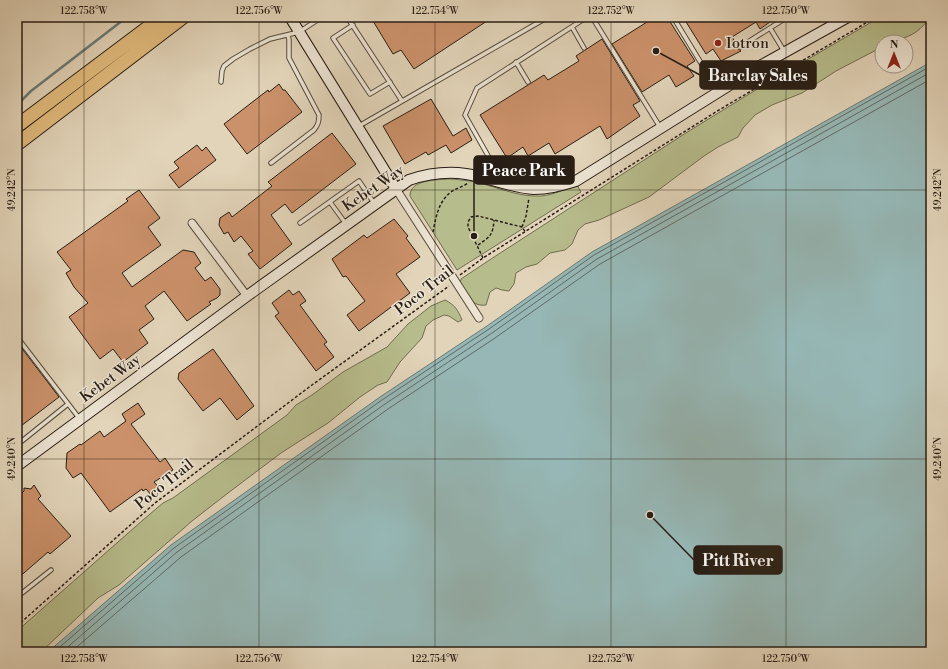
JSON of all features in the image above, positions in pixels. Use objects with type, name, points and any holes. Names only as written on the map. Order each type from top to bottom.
[{"type":"highway","points":[[17,126],[162,17]]},
{"type":"highway","points":[[17,144],[183,17]]},
{"type":"street","points":[[290,17],[396,189],[479,318]]},
{"type":"street","name":"Kebet Way","points":[[19,461],[80,419],[408,180],[421,176],[450,173],[466,174],[530,188],[559,186],[576,181],[784,52],[848,17]]},
{"type":"street","points":[[192,223],[247,296]]},
{"type":"lane","points":[[221,82],[222,70],[224,66],[233,59],[270,39],[299,32],[322,17]]},
{"type":"lane","points":[[348,17],[402,101]]},
{"type":"lane","points":[[358,127],[548,17]]},
{"type":"lane","points":[[487,179],[491,160],[465,114],[477,88],[587,17]]},
{"type":"lane","points":[[592,17],[661,128]]},
{"type":"lane","points":[[673,17],[719,92]]},
{"type":"lane","points":[[740,47],[786,18]]},
{"type":"lane","points":[[353,25],[333,38],[370,94],[390,82]]},
{"type":"lane","points":[[572,27],[584,48]]},
{"type":"lane","points":[[770,28],[784,52]]},
{"type":"lane","points":[[271,163],[314,130],[319,120],[319,115],[289,58],[288,35]]},
{"type":"lane","points":[[516,62],[528,82]]},
{"type":"lane","points":[[300,223],[359,181],[375,204]]},
{"type":"lane","points":[[330,202],[346,224]]},
{"type":"lane","points":[[17,337],[80,419]]},
{"type":"lane","points":[[17,445],[68,404]]},
{"type":"lane","points":[[17,597],[51,570]]},
{"type":"path","name":"Poco Trail","points":[[17,626],[155,503],[312,385],[455,282],[458,276],[483,258],[719,110],[876,17]]},
{"type":"path","points":[[427,237],[432,234],[436,215],[441,203],[451,192],[466,185],[475,176]]},
{"type":"path","points":[[522,226],[526,216],[530,188]]},
{"type":"path","points":[[483,258],[468,227],[469,219],[474,216],[478,216],[522,226],[526,232]]},
{"type":"path","points":[[478,245],[491,235],[494,220]]},
{"type":"green space","points":[[880,17],[931,17],[931,19],[912,34],[874,34],[874,51],[836,71],[802,93],[772,105],[755,115],[743,128],[738,137],[704,156],[649,197],[599,220],[585,224],[578,230],[572,244],[565,250],[550,253],[537,264],[526,267],[516,273],[514,284],[509,291],[496,288],[490,292],[486,305],[477,304],[470,300],[460,285],[461,279],[689,131]]},
{"type":"green space","points":[[432,180],[464,180],[513,193],[534,196],[559,192],[577,185],[581,192],[457,270],[410,196],[411,190],[419,183]]},
{"type":"green space","points":[[445,300],[456,308],[462,320],[458,322],[449,316],[444,315],[433,320],[426,326],[422,338],[400,362],[387,382],[378,385],[360,397],[328,423],[281,453],[192,521],[119,585],[98,598],[41,652],[17,652],[17,631],[163,503],[173,498],[287,415],[296,405],[343,372],[387,347],[408,324],[431,306]]},
{"type":"water","points":[[931,62],[931,652],[48,652],[171,545],[380,397],[487,326],[592,252],[910,74],[914,74],[914,72]]},
{"type":"building","points":[[380,17],[493,17],[414,69],[401,50],[393,54],[373,21]]},
{"type":"building","points":[[655,17],[667,17],[695,61],[687,66],[694,76],[676,87],[669,75],[642,92],[612,44]]},
{"type":"building","name":"Iotron","points":[[683,17],[777,17],[760,29],[756,22],[732,37],[737,45],[737,48],[741,51],[721,61],[713,49],[706,54]]},
{"type":"building","points":[[602,39],[640,101],[633,105],[640,116],[607,139],[600,126],[555,154],[549,143],[528,156],[523,147],[507,158],[480,115],[544,75],[548,80],[579,61],[576,56]]},
{"type":"building","points":[[279,84],[302,112],[247,154],[224,124],[268,90],[269,92]]},
{"type":"building","points":[[431,99],[453,136],[466,128],[472,140],[451,153],[446,145],[428,155],[426,152],[405,164],[383,126]]},
{"type":"building","points":[[332,133],[356,164],[292,213],[285,204],[271,215],[292,244],[260,269],[248,254],[253,251],[241,236],[234,242],[228,232],[224,234],[219,225],[220,218],[229,212],[232,217],[272,186],[268,182]]},
{"type":"building","points":[[197,145],[202,151],[206,147],[216,160],[179,188],[169,175],[179,168],[174,162]]},
{"type":"building","points":[[139,190],[160,218],[148,227],[161,245],[122,273],[132,287],[183,250],[194,252],[201,263],[195,268],[205,281],[211,277],[220,289],[220,295],[209,302],[211,304],[187,321],[164,291],[145,306],[154,319],[139,330],[148,343],[123,362],[113,349],[100,359],[69,317],[88,303],[74,287],[66,273],[71,270],[57,252],[128,201],[126,199]]},
{"type":"building","points":[[394,219],[408,236],[406,238],[420,257],[396,274],[410,293],[359,331],[347,315],[365,301],[346,276],[343,277],[332,259],[364,235],[367,238]]},
{"type":"building","points":[[289,290],[293,295],[299,291],[306,301],[300,305],[327,342],[324,344],[334,357],[316,371],[275,316],[279,313],[272,303]]},
{"type":"building","points":[[17,342],[59,397],[17,429]]},
{"type":"building","points":[[213,349],[254,406],[237,420],[220,398],[203,411],[178,379],[179,373]]},
{"type":"building","points":[[138,403],[145,414],[131,424],[160,462],[165,458],[173,470],[154,482],[162,491],[153,497],[146,489],[143,491],[142,489],[110,512],[81,473],[73,478],[66,468],[67,453],[100,431],[104,437],[126,421],[122,414]]},
{"type":"building","points":[[34,485],[41,496],[38,499],[71,536],[50,554],[48,552],[17,579],[17,508],[22,504],[17,498],[24,491],[24,488],[31,489]]},
{"type":"waterway","points":[[17,105],[31,91],[127,17]]},
{"type":"place","name":"Iotron","points":[[718,43]]},
{"type":"place","name":"Barclay Sales","points":[[656,51]]},
{"type":"place","name":"Peace Park","points":[[474,236]]},
{"type":"place","name":"Pitt River","points":[[650,515]]}]
